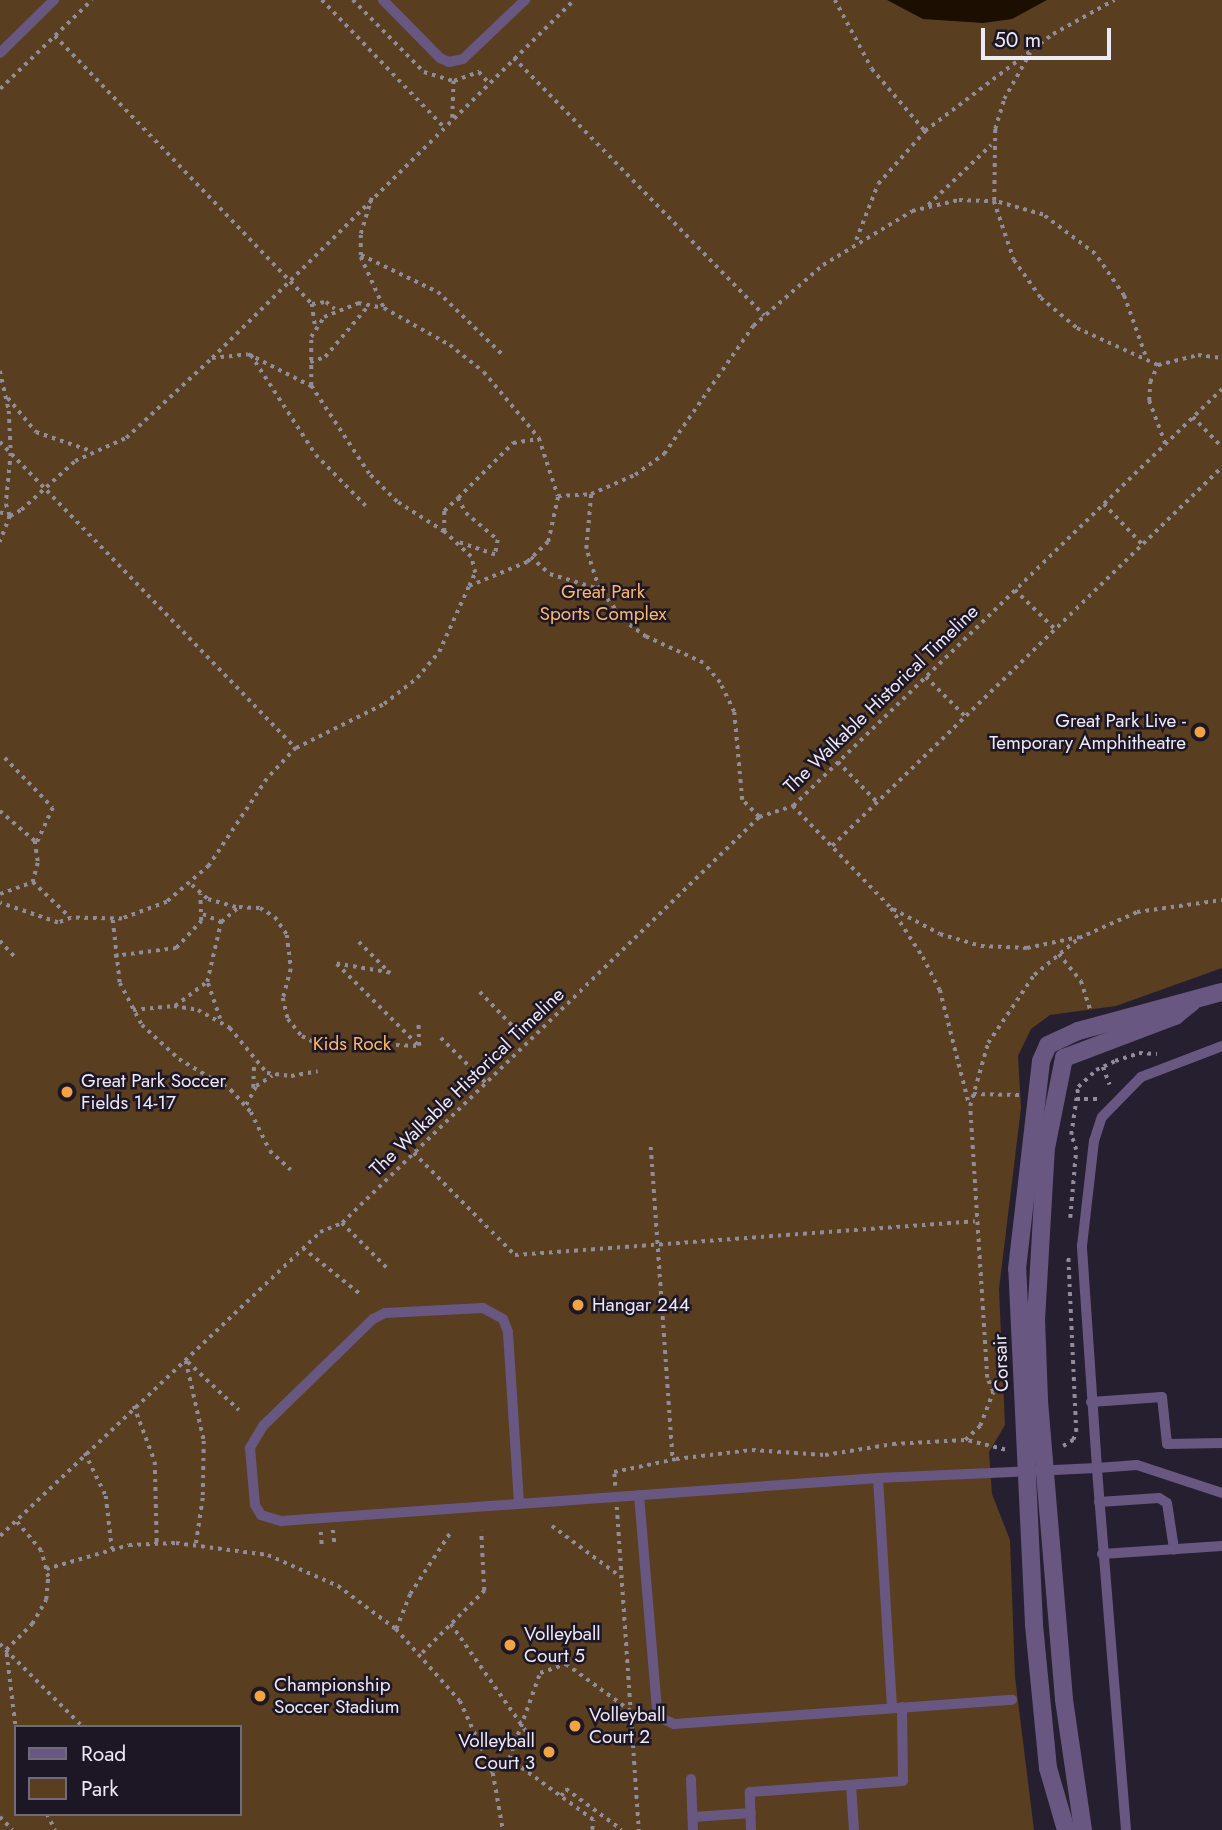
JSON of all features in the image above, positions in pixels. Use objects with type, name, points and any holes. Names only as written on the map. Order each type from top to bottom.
[{"type":"street","name":"Corsair","points":[[1066,1830],[1048,1768],[1025,1469],[1017,1269],[1041,1061],[1048,1045],[1063,1037],[1171,1003],[1192,1002],[1222,992]]},
{"type":"street","name":"Corsair","points":[[1083,1830],[1064,1699],[1036,1320],[1037,1260],[1046,1148],[1059,1068],[1064,1058],[1078,1050],[1175,1016],[1192,1002]]},
{"type":"lane","points":[[0,52],[54,0]]},
{"type":"lane","points":[[383,0],[440,58],[450,62],[463,59],[525,0]]},
{"type":"lane","points":[[1126,1830],[1091,1402],[1083,1217],[1102,1118],[1141,1077],[1222,1046]]},
{"type":"lane","points":[[519,1503],[508,1332],[503,1319],[483,1308],[385,1313],[373,1318],[262,1426],[250,1448],[255,1505],[270,1521],[878,1478],[1137,1465],[1222,1493]]},
{"type":"lane","points":[[1091,1402],[1162,1397],[1167,1444],[1222,1443]]},
{"type":"lane","points":[[751,1830],[750,1792],[903,1781],[878,1478]]},
{"type":"lane","points":[[639,1495],[657,1710],[663,1719],[674,1724],[1012,1700]]},
{"type":"lane","points":[[1099,1502],[1159,1499],[1167,1503],[1174,1549]]},
{"type":"lane","points":[[1102,1554],[1222,1546]]},
{"type":"lane","points":[[691,1779],[693,1830]]},
{"type":"lane","points":[[851,1785],[854,1830]]},
{"type":"lane","points":[[693,1816],[751,1813]]},
{"type":"path","points":[[0,89],[92,0]]},
{"type":"path","points":[[321,0],[444,127]]},
{"type":"path","points":[[0,542],[10,516],[42,486],[91,451],[141,426],[574,0]]},
{"type":"path","points":[[835,0],[872,69],[925,131]]},
{"type":"path","points":[[855,242],[877,184],[925,131],[1030,53],[1114,0]]},
{"type":"path","points":[[55,36],[312,304],[315,326],[310,362],[311,386]]},
{"type":"path","points":[[1030,53],[1004,99],[993,144],[994,201],[1014,260],[1041,298],[1096,339],[1145,355],[1158,365]]},
{"type":"path","points":[[514,58],[764,315]]},
{"type":"path","points":[[452,119],[453,81]]},
{"type":"path","points":[[558,496],[591,494],[635,475],[664,454],[722,365],[764,315],[855,242],[928,206],[993,144]]},
{"type":"path","points":[[373,196],[361,235],[361,255],[371,288],[384,308]]},
{"type":"path","points":[[928,206],[994,201],[1043,215],[1095,254],[1124,296],[1145,355]]},
{"type":"path","points":[[361,255],[438,292],[504,356]]},
{"type":"path","points":[[312,304],[326,302],[335,309]]},
{"type":"path","points":[[310,362],[325,357],[369,305]]},
{"type":"path","points":[[315,326],[335,309],[369,305],[384,308],[430,332],[484,372],[539,438],[558,496],[548,542],[531,556],[469,586]]},
{"type":"path","points":[[0,903],[44,921],[58,923],[71,918],[113,920],[145,913],[191,884],[209,866],[267,779],[296,748],[384,705],[417,678],[439,652],[475,572],[471,557],[456,541],[397,502],[369,474],[311,386],[251,355],[212,358]]},
{"type":"path","points":[[251,355],[316,455],[366,506]]},
{"type":"path","points":[[1158,365],[1198,355],[1222,358]]},
{"type":"path","points":[[1158,365],[1150,382],[1149,401],[1166,444]]},
{"type":"path","points":[[1,375],[6,396],[11,453],[6,504],[10,516]]},
{"type":"path","name":"The Walkable Historical Timeline","points":[[0,1536],[320,1232],[342,1223],[759,817],[793,806],[1222,389]]},
{"type":"path","points":[[6,396],[36,432],[91,451]]},
{"type":"path","points":[[1193,417],[1222,447]]},
{"type":"path","points":[[444,532],[444,511],[513,443],[539,438]]},
{"type":"path","points":[[0,442],[296,748]]},
{"type":"path","points":[[832,846],[1222,467]]},
{"type":"path","points":[[591,494],[586,549],[599,589],[625,622],[646,637],[704,663],[720,683],[734,712],[742,800],[759,817]]},
{"type":"path","points":[[456,541],[495,555],[498,540],[466,513],[458,498]]},
{"type":"path","points":[[1104,504],[1142,544]]},
{"type":"path","points":[[0,512],[10,516]]},
{"type":"path","points":[[531,556],[550,574],[599,589]]},
{"type":"path","points":[[1015,590],[1055,629]]},
{"type":"path","points":[[926,677],[965,716]]},
{"type":"path","points":[[5,758],[53,808],[36,845],[33,883]]},
{"type":"path","points":[[838,762],[877,802]]},
{"type":"path","points":[[793,806],[891,908],[940,990],[970,1106],[975,1221],[987,1378],[993,1392],[980,1426],[965,1440]]},
{"type":"path","points":[[0,811],[36,845]]},
{"type":"path","points":[[0,894],[33,883]]},
{"type":"path","points":[[33,883],[71,918]]},
{"type":"path","points":[[191,884],[200,894],[239,907],[268,912],[281,924],[291,957],[285,1009],[296,1030],[319,1045]]},
{"type":"path","points":[[114,956],[176,948],[196,929],[203,914],[200,894]]},
{"type":"path","points":[[891,908],[940,934],[981,946],[1027,948],[1085,935],[1137,912],[1222,899]]},
{"type":"path","points":[[239,907],[221,922],[207,982],[220,1019],[238,1036],[254,1062],[274,1074]]},
{"type":"path","points":[[203,914],[221,922]]},
{"type":"path","points":[[113,920],[114,956],[133,1010],[161,1045],[231,1090],[246,1105],[270,1151],[292,1170]]},
{"type":"path","points":[[970,1106],[997,1026],[1034,975],[1085,935]]},
{"type":"path","points":[[0,941],[15,957]]},
{"type":"path","points":[[359,942],[390,973],[337,964],[419,1046]]},
{"type":"path","points":[[1059,954],[1088,993],[1091,1015]]},
{"type":"path","points":[[174,1006],[207,982]]},
{"type":"path","points":[[480,992],[528,1042]]},
{"type":"path","points":[[133,1010],[174,1006],[220,1019]]},
{"type":"path","points":[[418,1023],[419,1046]]},
{"type":"path","points":[[441,1038],[486,1083]]},
{"type":"path","points":[[396,1045],[419,1046]]},
{"type":"path","points":[[246,1105],[253,1090],[254,1062]]},
{"type":"path","points":[[1103,1066],[1110,1086]]},
{"type":"path","points":[[253,1090],[274,1074],[318,1071]]},
{"type":"path","points":[[973,1094],[1024,1094]]},
{"type":"path","points":[[1076,1099],[1098,1099]]},
{"type":"path","points":[[651,1147],[673,1460]]},
{"type":"path","points":[[414,1153],[515,1255],[975,1221]]},
{"type":"path","points":[[342,1223],[387,1268]]},
{"type":"path","points":[[303,1248],[360,1294]]},
{"type":"path","points":[[186,1361],[239,1410]]},
{"type":"path","points":[[186,1361],[204,1441],[204,1498],[196,1545]]},
{"type":"path","points":[[134,1406],[155,1462],[158,1544]]},
{"type":"path","points":[[639,1830],[614,1472],[673,1460],[752,1450],[825,1455],[893,1444],[965,1440],[1005,1450]]},
{"type":"path","points":[[85,1453],[106,1496],[113,1549]]},
{"type":"path","points":[[6,1650],[32,1624],[46,1600],[46,1569],[41,1551],[16,1521]]},
{"type":"path","points":[[552,1527],[621,1577]]},
{"type":"path","points":[[421,1654],[484,1591],[481,1531]]},
{"type":"path","points":[[396,1629],[410,1594],[450,1533]]},
{"type":"path","points":[[46,1569],[113,1549],[158,1544],[196,1545],[268,1555],[301,1566],[361,1601],[396,1629],[460,1701],[478,1734],[493,1773],[503,1830]]},
{"type":"path","points":[[452,1624],[528,1734]]},
{"type":"path","points":[[0,1644],[81,1725]]},
{"type":"path","points":[[6,1650],[15,1725]]},
{"type":"path","points":[[592,1830],[593,1820],[509,1759],[540,1673],[566,1664],[631,1711]]},
{"type":"path","points":[[560,1797],[566,1789],[622,1830]]},
{"type":"path","points":[[0,1817],[13,1830]]},
{"type":"green space","name":"Great Park Sports Complex","points":[[0,0],[1222,0],[1222,968],[1116,1006],[1050,1015],[1031,1029],[1018,1056],[1021,1108],[999,1289],[1005,1425],[989,1452],[992,1494],[1010,1540],[1015,1677],[1034,1830],[0,1830]]},
{"type":"shaded area","points":[[887,0],[1047,0],[1012,19],[983,23],[923,19]]},
{"type":"place","name":"Great Park Live - Temporary Amphitheatre","points":[[1200,732]]},
{"type":"place","name":"Great Park Soccer Fields 14-17","points":[[67,1092]]},
{"type":"place","name":"Hangar 244","points":[[578,1305]]},
{"type":"place","name":"Volleyball Court 5","points":[[510,1645]]},
{"type":"place","name":"Championship Soccer Stadium","points":[[260,1696]]},
{"type":"place","name":"Volleyball Court 2","points":[[575,1726]]},
{"type":"place","name":"Volleyball Court 3","points":[[549,1752]]},
{"type":"park label","name":"Kids Rock","points":[[352,1044]]}]
